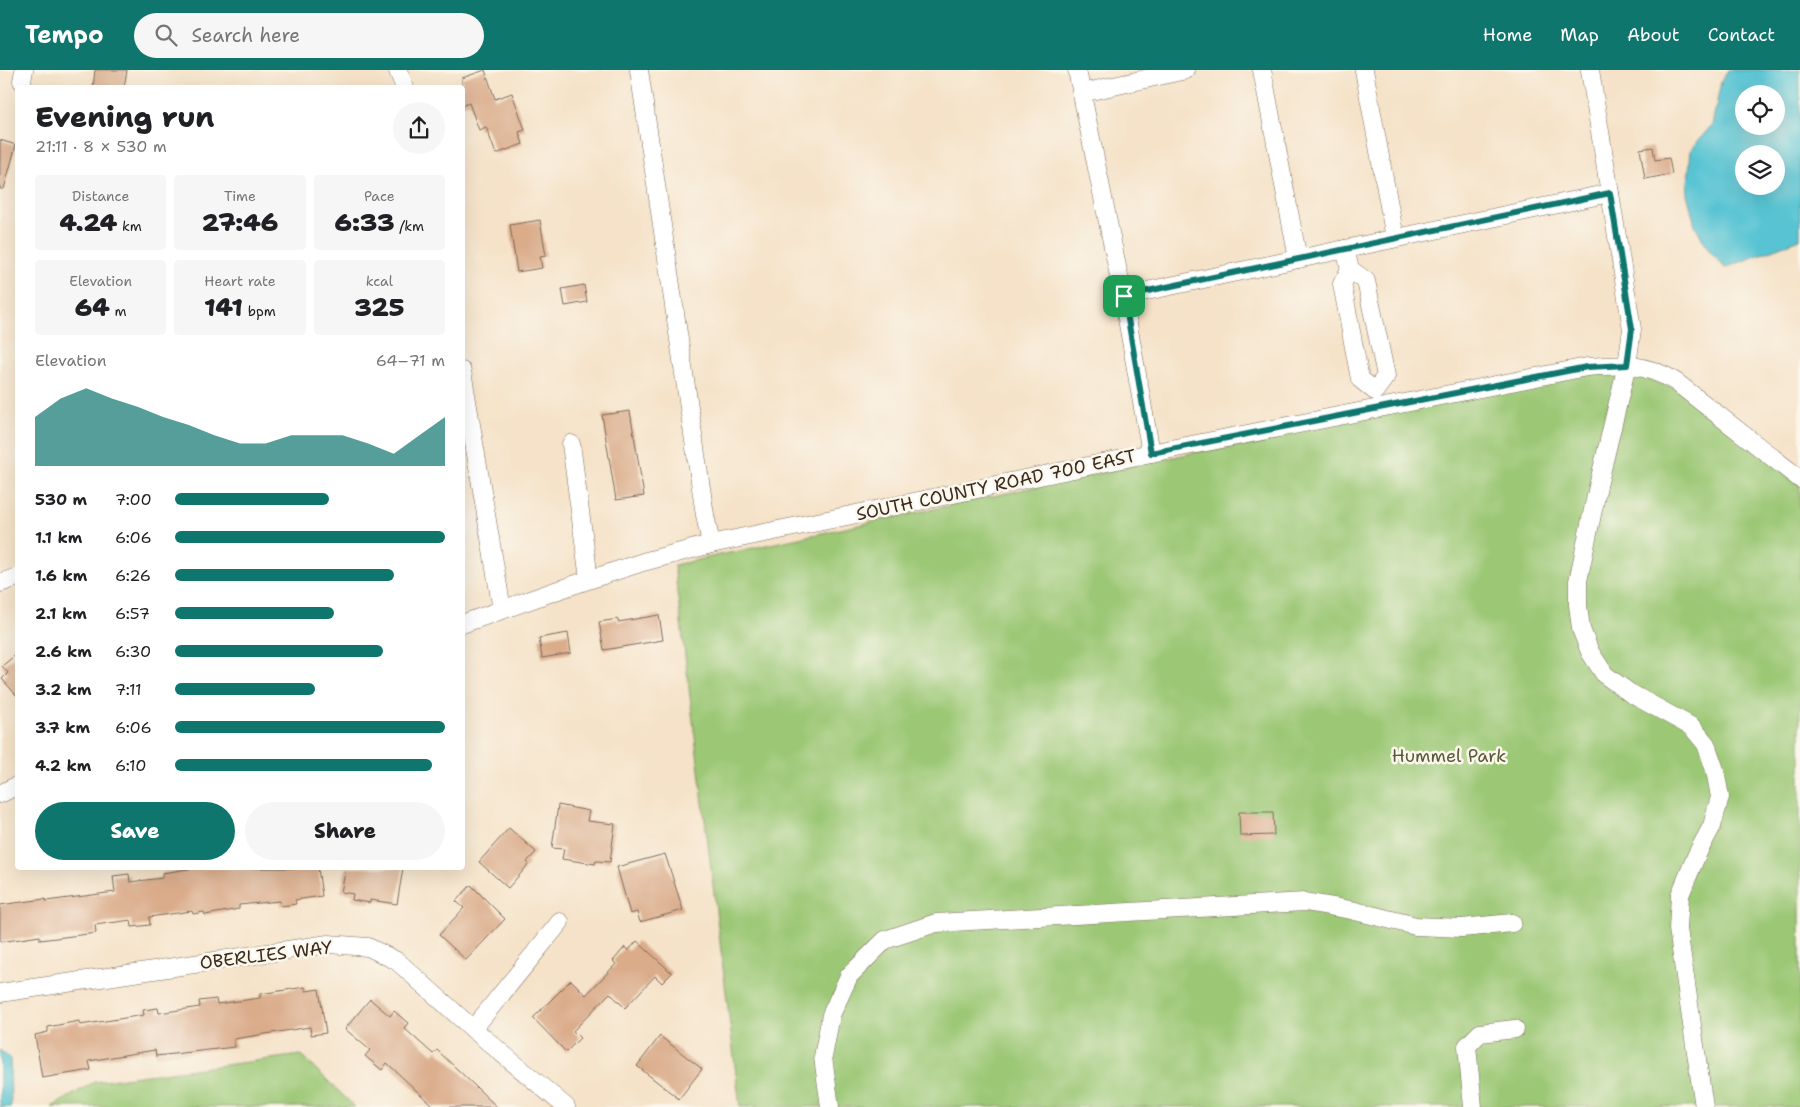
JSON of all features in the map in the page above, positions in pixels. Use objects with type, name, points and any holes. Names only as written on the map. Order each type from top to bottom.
[{"type":"street","points":[[398,70],[404,85]]},
{"type":"street","points":[[639,70],[705,515],[711,544]]},
{"type":"street","points":[[1077,70],[1124,296],[1151,453]]},
{"type":"street","points":[[1082,93],[1186,70]]},
{"type":"street","points":[[1262,70],[1298,259]]},
{"type":"street","points":[[1364,70],[1395,238]]},
{"type":"street","points":[[1590,70],[1632,329],[1627,365],[1598,486],[1578,581],[1578,605],[1581,629],[1590,652],[1605,674],[1630,693],[1692,727],[1706,744],[1715,770],[1720,797],[1712,826],[1697,854],[1680,895],[1678,930],[1704,1107]]},
{"type":"street","points":[[1124,296],[1610,193]]},
{"type":"street","points":[[1345,249],[1350,269],[1366,281],[1386,376],[1375,391]]},
{"type":"street","points":[[1350,269],[1342,284],[1360,379],[1375,391],[1379,409]]},
{"type":"street","name":"SOUTH COUNTY ROAD 700 EAST","points":[[465,623],[589,579],[711,544],[1151,453],[1587,367],[1627,365],[1651,369],[1676,382],[1800,478]]},
{"type":"street","points":[[465,389],[502,610]]},
{"type":"street","points":[[571,444],[589,579]]},
{"type":"street","points":[[0,583],[15,578]]},
{"type":"street","points":[[0,794],[15,787]]},
{"type":"street","points":[[830,1107],[823,1057],[830,1014],[849,976],[885,940],[936,923],[1305,902],[1351,910],[1416,926],[1462,928],[1506,924]]},
{"type":"street","points":[[473,1029],[560,922]]},
{"type":"street","name":"OBERLIES WAY","points":[[0,993],[328,944],[368,947],[397,961],[473,1029],[566,1107]]},
{"type":"street","points":[[1473,1107],[1467,1046],[1480,1032],[1515,1029]]},
{"type":"green space","name":"Hummel Park","points":[[1630,373],[1687,392],[1800,475],[1800,1107],[740,1107],[674,565],[1553,375]]},
{"type":"green space","points":[[301,1055],[355,1107],[52,1107],[94,1082]]},
{"type":"water","points":[[1728,70],[1800,70],[1800,239],[1725,268],[1708,249],[1695,225],[1687,194],[1691,149],[1712,125],[1721,82]]},
{"type":"water","points":[[0,1050],[10,1059],[11,1107],[0,1107]]},
{"type":"building","points":[[95,70],[127,70],[124,85],[93,85]]},
{"type":"building","points":[[485,70],[495,99],[512,93],[525,130],[519,132],[523,144],[496,154],[486,127],[479,130],[469,103],[465,105],[465,85],[462,85],[462,78]]},
{"type":"building","points":[[0,140],[15,145],[15,149],[4,189],[0,189]]},
{"type":"building","points":[[1653,147],[1655,160],[1669,158],[1672,174],[1645,179],[1640,149]]},
{"type":"building","points":[[540,220],[546,256],[540,257],[542,268],[517,272],[510,225]]},
{"type":"building","points":[[584,285],[587,302],[565,306],[562,289]]},
{"type":"building","points":[[630,411],[644,496],[616,500],[602,415]]},
{"type":"building","points":[[659,615],[663,640],[604,650],[599,622],[618,619],[618,622]]},
{"type":"building","points":[[568,633],[571,653],[542,658],[539,638]]},
{"type":"building","points":[[15,655],[15,694],[2,679],[8,673],[2,666]]},
{"type":"building","points":[[558,805],[589,811],[587,821],[615,824],[610,862],[596,861],[595,864],[562,859],[564,849],[552,848]]},
{"type":"building","points":[[1239,812],[1273,812],[1274,835],[1240,836]]},
{"type":"building","points":[[509,828],[536,852],[527,862],[529,864],[508,888],[479,862]]},
{"type":"building","points":[[665,854],[683,910],[640,922],[637,912],[630,914],[617,867]]},
{"type":"building","points":[[182,870],[318,870],[322,896],[295,900],[296,904],[281,906],[280,901],[239,905],[239,909],[205,915],[204,912],[193,914],[192,911],[149,917],[150,925],[132,927],[131,920],[95,925],[96,933],[40,940],[40,936],[0,942],[0,905],[115,892],[113,876],[129,874],[130,882],[162,878],[162,873]]},
{"type":"building","points":[[346,870],[403,870],[397,904],[370,900],[370,903],[352,900],[353,894],[341,892]]},
{"type":"building","points":[[471,885],[505,919],[466,960],[439,935],[464,908],[456,901]]},
{"type":"building","points":[[637,941],[672,973],[662,983],[655,976],[625,1008],[610,993],[573,1031],[580,1038],[566,1052],[533,1018],[571,980],[586,995],[616,964],[613,961],[625,947],[628,951]]},
{"type":"building","points":[[305,987],[306,991],[319,989],[326,1033],[311,1035],[310,1027],[234,1039],[235,1047],[156,1056],[155,1050],[89,1061],[91,1070],[42,1078],[35,1035],[48,1032],[48,1027],[79,1021],[80,1025],[144,1015],[143,1010],[158,1008],[159,1013],[200,1007],[199,1001],[216,999],[217,1004],[260,998],[260,994]]},
{"type":"building","points":[[370,999],[390,1016],[394,1011],[408,1023],[404,1028],[433,1054],[437,1050],[497,1107],[434,1107],[387,1063],[382,1070],[365,1056],[370,1050],[345,1029]]},
{"type":"building","points":[[660,1036],[702,1069],[679,1099],[637,1066]]},
{"type":"route","points":[[1610,193],[1632,329],[1627,365],[1587,367],[1151,453],[1124,296],[1610,193]]}]
